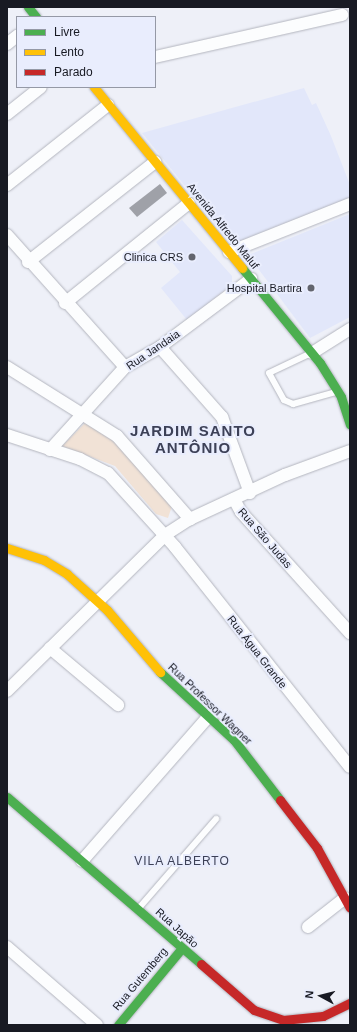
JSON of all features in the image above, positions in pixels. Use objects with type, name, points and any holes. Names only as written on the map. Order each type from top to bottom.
[{"type":"street","points":[[28,7],[35,16]]},
{"type":"street","points":[[156,57],[344,14]]},
{"type":"street","points":[[7,44],[16,37]]},
{"type":"street","points":[[7,114],[40,88]]},
{"type":"street","name":"Avenida Alfredo Maluf","points":[[95,88],[312,353],[338,391],[350,425]]},
{"type":"street","points":[[7,185],[108,105]]},
{"type":"street","points":[[28,262],[155,162]]},
{"type":"street","points":[[65,302],[189,203]]},
{"type":"street","points":[[229,252],[350,204]]},
{"type":"street","points":[[7,235],[28,262],[126,367]]},
{"type":"street","name":"Rua Jandaia","points":[[50,450],[83,412],[126,367],[160,347],[251,279]]},
{"type":"street","points":[[312,353],[350,329]]},
{"type":"street","points":[[160,347],[222,417],[250,493]]},
{"type":"street","points":[[7,367],[83,412],[128,445],[190,519]]},
{"type":"street","name":"Rua Água Grande","points":[[7,436],[50,450],[108,473],[165,535],[350,767]]},
{"type":"street","name":"Rua São Judas","points":[[350,452],[285,475],[250,493],[234,499],[241,512],[350,633]]},
{"type":"street","points":[[7,691],[99,602],[165,535],[190,519],[234,499]]},
{"type":"street","name":"Rua Professor Wagner","points":[[7,548],[56,566],[99,602],[149,662],[209,716],[241,748],[317,848],[348,903]]},
{"type":"street","points":[[50,648],[118,705]]},
{"type":"street","points":[[82,861],[209,716]]},
{"type":"street","name":"Rua Japão","points":[[7,797],[254,1010],[268,1016],[300,1021],[323,1016],[350,1003]]},
{"type":"street","points":[[308,927],[348,903]]},
{"type":"street","points":[[7,947],[97,1025]]},
{"type":"street","name":"Rua Gutemberg","points":[[118,1025],[182,948]]},
{"type":"lane","points":[[312,353],[269,373],[284,400],[293,404],[338,391]]},
{"type":"lane","points":[[138,909],[216,819]]},
{"type":"shaded area","points":[[304,88],[312,105],[316,103],[331,136],[350,185],[350,199],[240,242],[229,240],[142,133]]},
{"type":"shaded area","name":"Hospital Bartira","points":[[350,214],[350,317],[310,338],[250,258],[251,254]]},
{"type":"shaded area","name":"Clinica CRS","points":[[182,220],[232,276],[232,284],[187,320],[161,288],[180,272],[156,242]]},
{"type":"shaded area","points":[[85,423],[115,442],[172,506],[168,518],[156,514],[115,466],[62,446]]},
{"type":"building","points":[[160,184],[167,193],[137,217],[129,208]]},
{"type":"traffic: fast","points":[[28,7],[35,16]]},
{"type":"traffic: fast","points":[[242,268],[320,363],[341,397],[350,425]]},
{"type":"traffic: fast","points":[[160,672],[234,740],[280,800]]},
{"type":"traffic: fast","points":[[7,797],[201,964]]},
{"type":"traffic: fast","points":[[118,1025],[182,948]]},
{"type":"traffic: slow","points":[[95,88],[242,268]]},
{"type":"traffic: slow","points":[[7,548],[44,560],[67,574],[107,610],[160,672]]},
{"type":"traffic: jam","points":[[280,800],[317,848],[350,908]]},
{"type":"traffic: jam","points":[[201,964],[254,1010],[283,1020],[323,1016],[350,1003]]},
{"type":"place","name":"Clinica CRS","points":[[192,257]]},
{"type":"place","name":"Hospital Bartira","points":[[311,288]]},
{"type":"district","name":"JARDIM SANTO ANTÔNIO","points":[[193,438]]},
{"type":"district","name":"VILA ALBERTO","points":[[182,862]]}]
